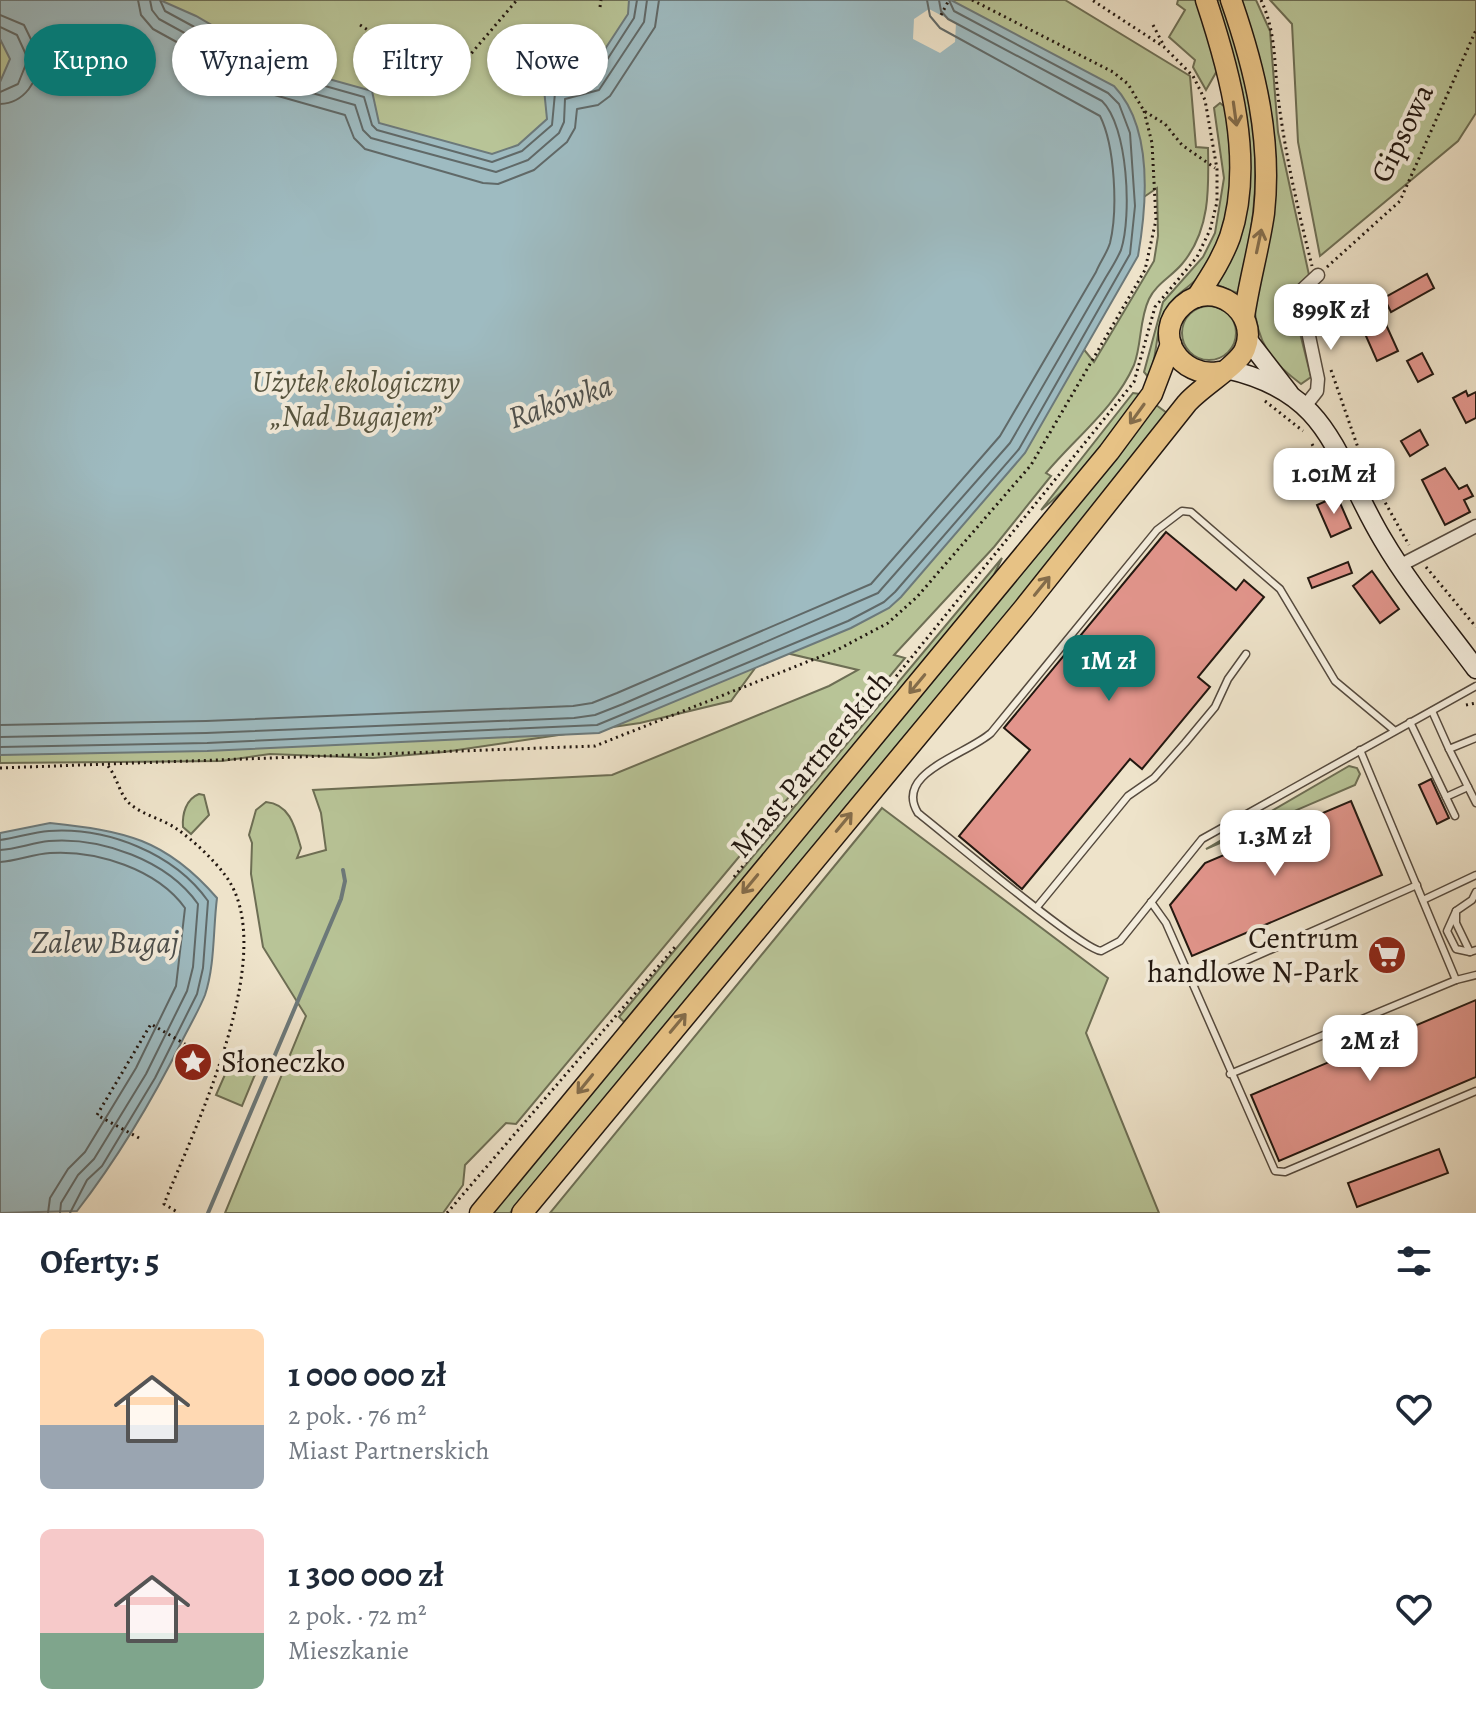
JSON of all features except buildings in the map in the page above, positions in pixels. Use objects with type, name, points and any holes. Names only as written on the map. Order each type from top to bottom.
[{"type":"main road","points":[[1197,297],[1227,246],[1239,185],[1238,141],[1231,91],[1206,0]]},
{"type":"main road","points":[[1231,0],[1254,76],[1266,151],[1263,218],[1244,317],[1248,340],[1289,393]]},
{"type":"main road","points":[[1244,317],[1228,300],[1213,295],[1197,297],[1183,304],[1174,316],[1171,344],[1181,362],[1192,370],[1223,371],[1289,393],[1306,405],[1331,436],[1371,519],[1399,566],[1476,669]]},
{"type":"main road","points":[[1223,371],[1243,354],[1248,340]]},
{"type":"main road","name":"Miast Partnerskich","points":[[480,1213],[1024,557],[1152,394],[1171,344]]},
{"type":"main road","name":"Miast Partnerskich","points":[[522,1213],[1024,608],[1187,403],[1223,371]]},
{"type":"street","points":[[1306,405],[1317,391],[1318,379],[1301,298],[1303,289],[1316,276]]},
{"type":"street","points":[[1399,566],[1476,526]]},
{"type":"lane","points":[[1395,731],[1335,681],[1280,589],[1191,512],[1173,515],[1157,530],[991,733],[969,750],[922,774],[912,789],[912,803],[918,813],[1037,907],[1089,947],[1101,951],[1120,941],[1202,839],[1476,686]]},
{"type":"lane","points":[[1037,907],[1128,796],[1154,778],[1190,738],[1215,707],[1228,679],[1246,654]]},
{"type":"lane","points":[[1432,711],[1476,803]]},
{"type":"lane","points":[[1410,722],[1455,816]]},
{"type":"lane","points":[[1449,749],[1476,738]]},
{"type":"lane","points":[[1360,750],[1456,980]]},
{"type":"lane","points":[[1446,797],[1468,787]]},
{"type":"lane","points":[[1423,900],[1476,875]]},
{"type":"lane","points":[[1193,984],[1417,885]]},
{"type":"lane","points":[[1473,951],[1456,949],[1447,931],[1456,911],[1472,900],[1476,892]]},
{"type":"lane","points":[[1151,902],[1166,923],[1272,1169],[1280,1172],[1476,1091]]},
{"type":"lane","points":[[1456,911],[1456,923],[1473,951]]},
{"type":"lane","points":[[1230,1074],[1456,980],[1476,975]]},
{"type":"path","points":[[471,54],[517,0]]},
{"type":"path","points":[[600,7],[601,0]]},
{"type":"path","points":[[941,15],[949,0]]},
{"type":"path","points":[[0,768],[595,746],[837,650],[888,623],[917,597],[1031,465],[1145,270],[1156,220],[1152,143],[1144,111],[1128,84],[1113,72],[972,0]]},
{"type":"path","points":[[733,877],[1134,382],[1155,307],[1197,257],[1210,230],[1217,202],[1217,169],[1205,100],[1193,76],[1164,47],[1092,0]]},
{"type":"path","points":[[1261,0],[1273,25],[1278,96],[1291,181],[1316,276]]},
{"type":"path","points":[[1153,25],[1164,47]]},
{"type":"path","name":"Gipsowa","points":[[1316,276],[1400,201],[1476,30]]},
{"type":"path","points":[[1144,111],[1165,124],[1182,145],[1217,169]]},
{"type":"path","points":[[1330,366],[1364,465]]},
{"type":"path","points":[[1134,382],[1152,394]]},
{"type":"path","points":[[1263,400],[1306,434],[1330,478]]},
{"type":"path","points":[[107,765],[128,802],[177,830],[207,856],[234,887],[242,906],[243,952],[232,1027],[164,1204],[179,1213]]},
{"type":"path","points":[[447,1213],[684,937]]},
{"type":"path","points":[[139,1138],[97,1115],[123,1067],[151,1024],[190,1047]]},
{"type":"green space","name":"Użytek ekologiczny „Nad Bugajem”","points":[[0,0],[1065,0],[1190,76],[1196,147],[1208,148],[1203,224],[1191,251],[1149,299],[1137,357],[1117,395],[1046,473],[1051,476],[994,547],[894,655],[905,658],[516,1124],[506,1123],[465,1165],[463,1185],[443,1213],[225,1213],[306,1016],[263,947],[251,874],[252,843],[249,835],[256,810],[266,802],[286,812],[301,848],[297,858],[326,850],[321,813],[313,790],[612,775],[829,686],[858,670],[769,649],[731,701],[640,723],[444,752],[373,758],[270,754],[222,761],[0,763]],"holes":[[[1157,188],[1158,236],[1154,261],[1094,362],[1056,315],[1106,223]]]},
{"type":"green space","points":[[1178,0],[1198,0],[1218,69],[1206,90],[1193,67],[1195,60],[1169,37],[1185,10],[1177,4]]},
{"type":"green space","points":[[1214,0],[1222,0],[1233,30],[1249,93],[1253,125],[1255,189],[1252,221],[1237,293],[1215,284],[1241,226]]},
{"type":"green space","points":[[1239,0],[1256,0],[1270,31],[1278,132],[1309,275],[1294,290],[1293,305],[1311,377],[1301,384],[1273,359],[1262,340],[1256,317],[1254,304],[1274,209]]},
{"type":"green space","points":[[1270,0],[1476,0],[1476,113],[1458,141],[1320,256],[1298,142],[1292,24]]},
{"type":"green space","points":[[1220,103],[1225,107],[1230,150],[1229,193],[1221,234],[1202,273],[1170,302],[1163,315],[1149,378],[1144,372],[1163,302],[1203,257],[1215,233],[1224,178],[1214,108]]},
{"type":"green space","points":[[1209,306],[1228,314],[1236,333],[1228,352],[1209,360],[1190,352],[1182,333],[1190,314]]},
{"type":"green space","points":[[1133,393],[1140,394],[1094,455],[1056,498],[1041,510]]},
{"type":"green space","points":[[1156,405],[1167,413],[1051,560],[510,1213],[491,1213],[1036,556]]},
{"type":"green space","points":[[1002,558],[991,581],[624,1022],[619,1017]]},
{"type":"green space","points":[[1349,766],[1357,768],[1360,774],[1355,785],[1206,849]]},
{"type":"green space","points":[[199,794],[204,795],[209,815],[191,834],[183,827],[184,812],[191,799]]},
{"type":"green space","points":[[882,808],[1108,978],[1086,1033],[1159,1213],[550,1213]]},
{"type":"green space","points":[[234,1054],[259,1065],[242,1106],[216,1095]]},
{"type":"water","name":"Użytek ekologiczny „Nad Bugajem”","points":[[0,0],[160,0],[210,24],[172,24],[172,96],[337,96],[337,81],[353,86],[353,96],[373,96],[379,123],[492,154],[518,145],[547,119],[545,96],[608,96],[608,44],[628,14],[629,0],[951,0],[1114,86],[1127,103],[1141,144],[1144,167],[1144,213],[1138,256],[1025,453],[901,597],[889,608],[851,628],[599,733],[207,751],[0,755],[0,82],[10,59],[0,39]]},
{"type":"water","name":"Zalew Bugaj","points":[[50,823],[122,834],[161,850],[179,862],[217,898],[212,959],[205,995],[159,1085],[120,1150],[77,1211],[0,1213],[0,833]]},
{"type":"pier","points":[[929,9],[956,23],[955,42],[940,53],[913,39],[914,19]]},
{"type":"waterway","points":[[208,1213],[341,899],[345,881],[343,870]]},
{"type":"place","name":"Centrum handlowe N-Park","points":[[1387,955]]},
{"type":"place","name":"Słoneczko","points":[[193,1062]]},
{"type":"water label","name":"Rakówka","points":[[560,401]]}]
